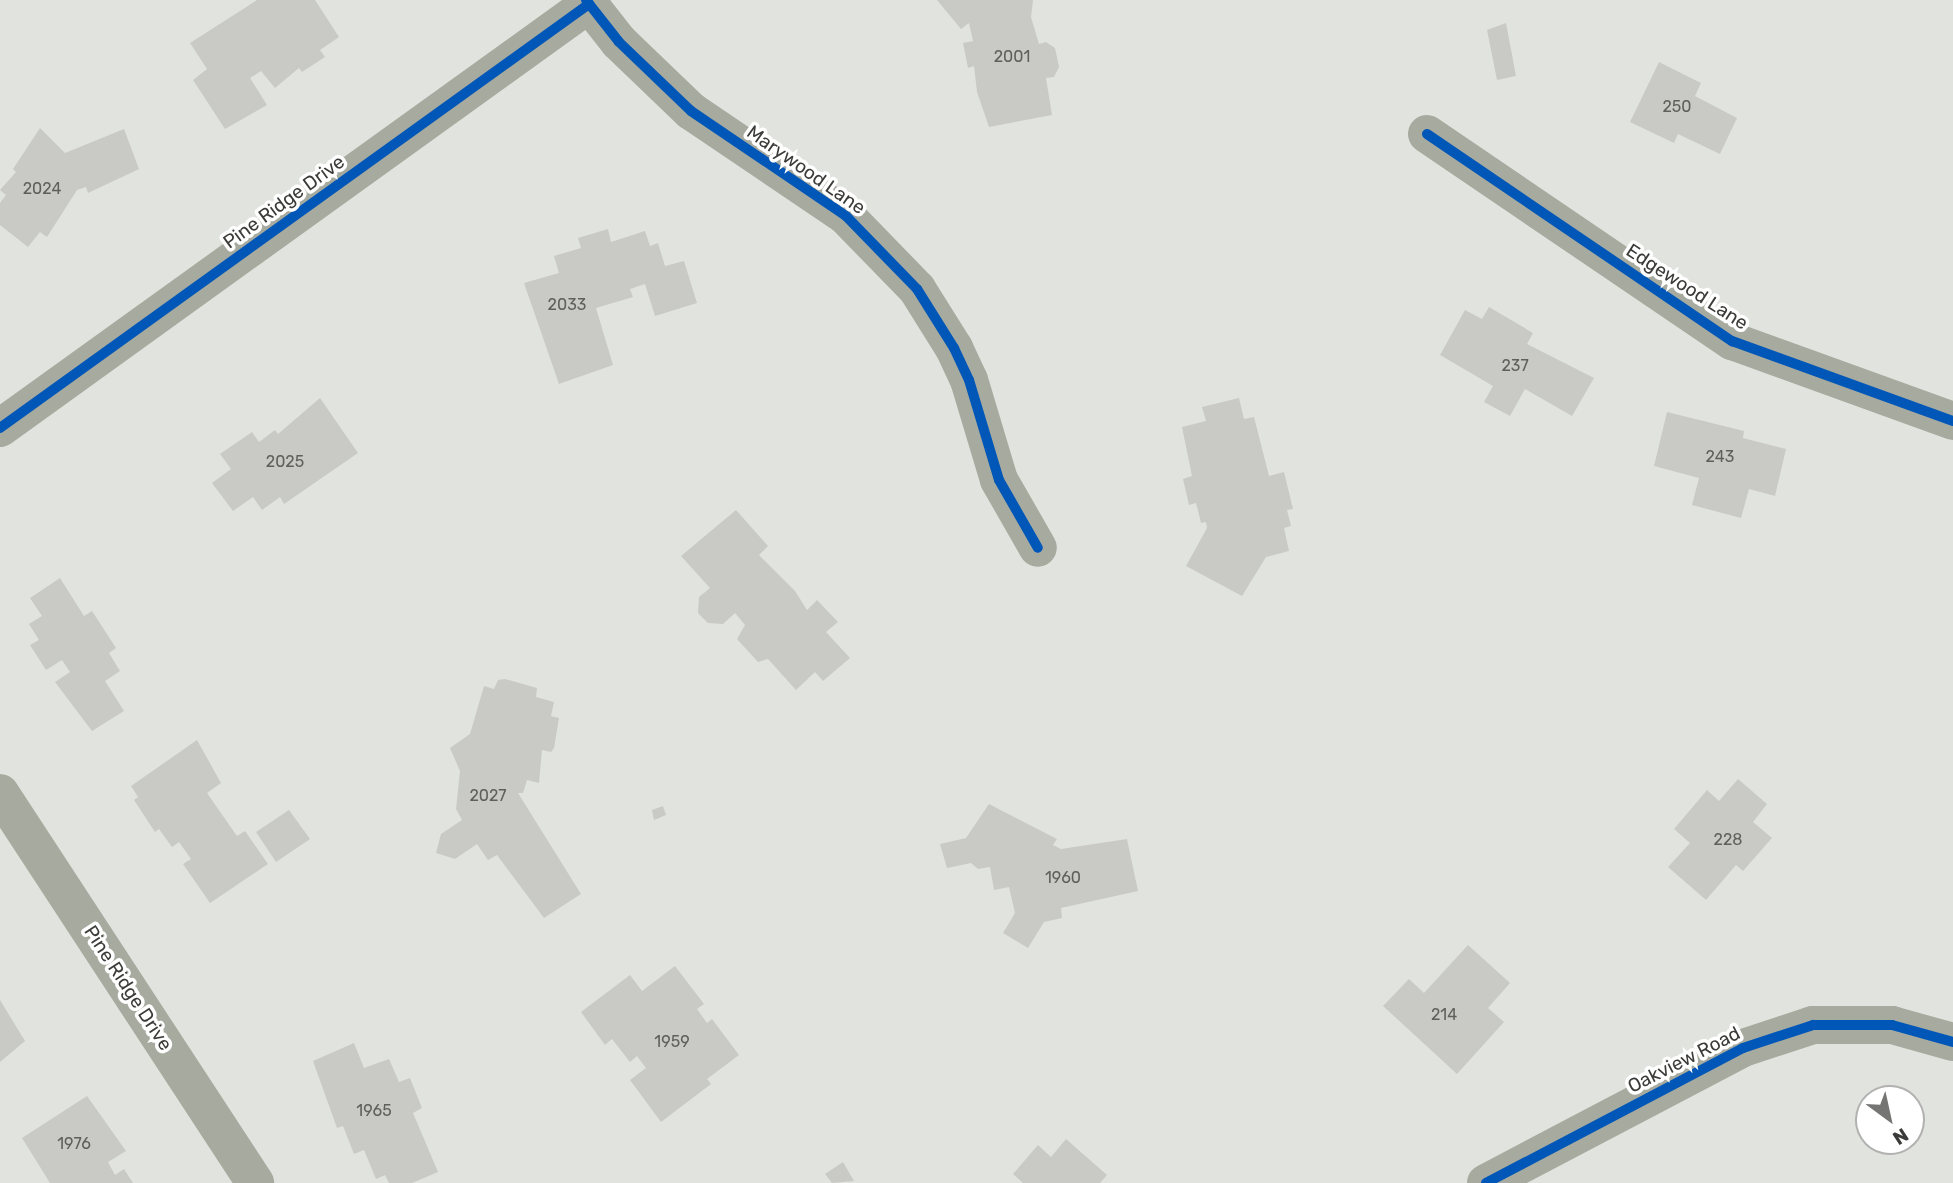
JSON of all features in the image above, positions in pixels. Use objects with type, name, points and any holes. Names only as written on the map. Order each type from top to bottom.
[{"type":"street","name":"Pine Ridge Drive","points":[[0,428],[588,2]]},
{"type":"street","name":"Marywood Lane","points":[[588,2],[645,69],[691,111],[846,216],[917,289],[954,348],[969,380],[999,480],[1038,548]]},
{"type":"street","name":"Edgewood Lane","points":[[1427,134],[1732,341],[1953,421]]},
{"type":"street","name":"Pine Ridge Drive","points":[[0,793],[255,1183]]},
{"type":"street","name":"Oakview Road","points":[[1486,1183],[1742,1048],[1813,1025],[1892,1025],[1953,1042]]},
{"type":"building","points":[[257,0],[315,0],[339,37],[320,50],[325,57],[302,72],[299,68],[275,88],[261,71],[250,78],[267,105],[225,129],[193,80],[207,69],[190,43]]},
{"type":"building","points":[[937,0],[1033,0],[1031,17],[1039,44],[1046,42],[1055,48],[1059,67],[1054,77],[1046,78],[1052,115],[989,127],[977,92],[974,66],[968,68],[963,43],[973,41],[969,23],[961,29]]},
{"type":"building","points":[[1506,23],[1516,76],[1497,80],[1487,30]]},
{"type":"building","points":[[1659,62],[1701,83],[1695,96],[1737,118],[1720,154],[1678,134],[1674,143],[1630,122]]},
{"type":"building","points":[[40,128],[65,153],[124,129],[139,169],[88,193],[86,187],[77,190],[47,237],[40,232],[28,247],[0,225],[0,203],[6,195],[0,190],[16,172],[13,169]]},
{"type":"building","points":[[608,229],[611,242],[645,231],[650,246],[658,243],[665,266],[684,261],[697,303],[655,316],[645,284],[630,289],[633,297],[596,308],[613,365],[559,384],[524,283],[559,273],[554,256],[581,248],[578,238]]},
{"type":"building","points":[[1489,307],[1533,333],[1527,344],[1594,378],[1572,416],[1525,389],[1510,416],[1484,402],[1493,386],[1440,355],[1465,310],[1482,319]]},
{"type":"building","points":[[320,398],[358,453],[284,504],[280,497],[262,510],[253,497],[233,511],[212,483],[231,469],[220,454],[252,432],[259,442],[275,430],[278,434]]},
{"type":"building","points":[[1239,398],[1244,419],[1254,417],[1269,476],[1284,472],[1293,509],[1287,510],[1291,526],[1284,528],[1289,551],[1266,557],[1242,596],[1186,566],[1207,528],[1206,522],[1201,523],[1196,503],[1189,505],[1183,479],[1192,476],[1182,427],[1206,421],[1202,407]]},
{"type":"building","points":[[1667,412],[1744,431],[1743,438],[1786,449],[1775,496],[1749,489],[1741,518],[1692,505],[1699,478],[1654,466]]},
{"type":"building","points":[[736,510],[768,546],[759,555],[795,591],[807,610],[817,600],[838,622],[826,632],[850,658],[823,681],[815,672],[796,690],[768,659],[758,662],[737,639],[745,625],[735,613],[723,624],[708,623],[698,613],[699,597],[710,588],[681,556]]},
{"type":"building","points":[[60,578],[84,616],[92,611],[116,648],[109,653],[120,671],[105,681],[124,711],[92,731],[55,682],[70,672],[62,660],[46,670],[30,645],[39,640],[29,624],[42,616],[30,598]]},
{"type":"building","points":[[505,679],[537,688],[536,697],[554,702],[551,716],[559,718],[554,748],[551,752],[542,750],[539,783],[527,780],[523,793],[518,793],[581,894],[544,918],[497,855],[488,860],[477,844],[455,859],[436,853],[441,834],[462,820],[456,809],[460,771],[450,748],[470,734],[484,686],[494,689],[498,680]]},
{"type":"building","points":[[197,740],[221,783],[207,793],[237,836],[245,831],[268,864],[210,903],[183,864],[191,859],[179,842],[172,847],[159,829],[155,832],[134,800],[138,797],[131,786]]},
{"type":"building","points":[[1738,779],[1767,804],[1753,822],[1772,838],[1743,871],[1736,865],[1706,900],[1668,867],[1690,843],[1674,829],[1707,790],[1719,801]]},
{"type":"building","points":[[989,804],[1057,839],[1053,845],[1061,849],[1127,839],[1138,891],[1061,908],[1062,918],[1044,922],[1028,948],[1003,933],[1015,913],[1009,887],[994,890],[990,867],[978,869],[971,863],[947,868],[940,844],[966,838]]},
{"type":"building","points":[[663,806],[666,815],[654,820],[652,810]]},
{"type":"building","points":[[289,810],[310,839],[276,862],[256,832]]},
{"type":"building","points":[[1468,945],[1510,983],[1488,1008],[1504,1022],[1457,1074],[1383,1006],[1409,979],[1424,993]]},
{"type":"building","points":[[675,966],[704,1004],[697,1009],[707,1023],[712,1019],[739,1055],[707,1079],[711,1084],[661,1122],[630,1080],[646,1068],[637,1056],[630,1062],[612,1039],[605,1045],[581,1012],[630,975],[642,991]]},
{"type":"building","points":[[0,1000],[25,1041],[0,1062]]},
{"type":"building","points":[[354,1043],[364,1068],[389,1059],[399,1082],[410,1078],[422,1108],[413,1113],[438,1172],[412,1183],[389,1183],[385,1175],[376,1179],[364,1150],[354,1154],[343,1126],[337,1128],[313,1061]]},
{"type":"building","points":[[87,1096],[126,1151],[108,1162],[115,1175],[124,1169],[133,1183],[50,1183],[22,1138]]},
{"type":"building","points":[[1066,1139],[1107,1175],[1100,1183],[1023,1183],[1013,1174],[1038,1145],[1051,1157]]},
{"type":"building","points":[[843,1162],[854,1181],[832,1183],[825,1174]]},
{"type":"cycle path","points":[[586,0],[619,42],[691,111],[846,216],[917,289],[954,348],[969,380],[999,480],[1038,548]]},
{"type":"cycle path","points":[[0,428],[589,4]]},
{"type":"cycle path","points":[[1427,134],[1732,341],[1953,421]]},
{"type":"cycle path","points":[[1486,1183],[1743,1048],[1813,1025],[1892,1025],[1953,1042]]}]
